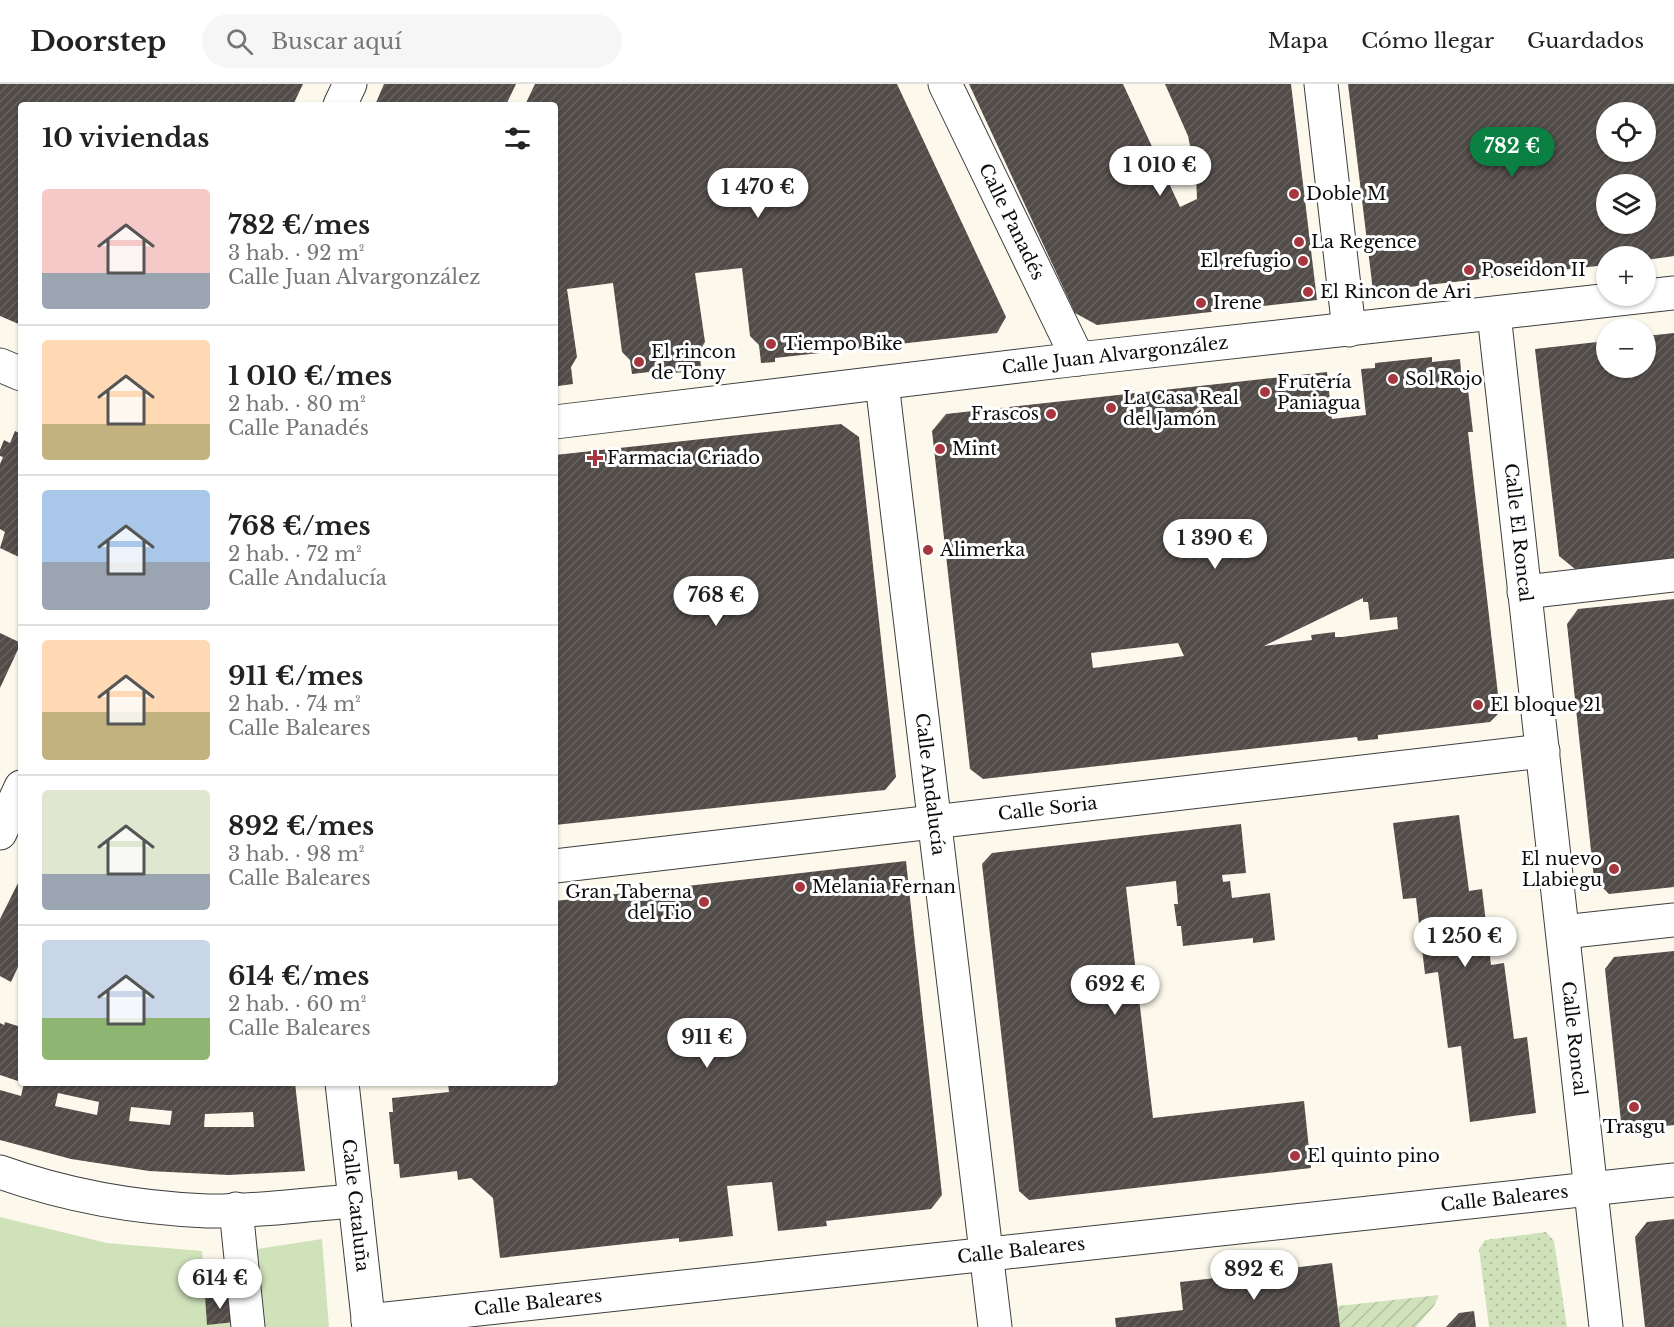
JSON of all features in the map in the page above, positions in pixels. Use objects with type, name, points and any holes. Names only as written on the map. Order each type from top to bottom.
[{"type":"street","points":[[341,102],[350,84]]},
{"type":"street","name":"Calle Panadés","points":[[945,84],[1078,359]]},
{"type":"street","points":[[1321,84],[1349,330]]},
{"type":"street","name":"Calle Juan Alvargonzález","points":[[558,422],[1078,359],[1674,293]]},
{"type":"street","name":"Calle El Roncal","points":[[1494,314],[1543,751]]},
{"type":"street","points":[[0,365],[18,373]]},
{"type":"street","name":"Calle Andalucía","points":[[882,383],[995,1327]]},
{"type":"street","points":[[1524,592],[1674,575]]},
{"type":"street","name":"Calle Soria","points":[[558,867],[1543,751]]},
{"type":"street","name":"Calle Roncal","points":[[1543,751],[1606,1327]]},
{"type":"street","points":[[0,833],[18,794]]},
{"type":"street","points":[[1563,933],[1674,920]]},
{"type":"street","name":"Calle Cataluña","points":[[342,1086],[368,1324]]},
{"type":"street","points":[[0,1172],[44,1188],[121,1203],[209,1211],[354,1201]]},
{"type":"street","name":"Calle Baleares","points":[[368,1324],[986,1254],[1674,1180]]},
{"type":"street","points":[[236,1209],[248,1327]]},
{"type":"green space","points":[[0,1217],[107,1243],[202,1251],[207,1325],[235,1322],[236,1327],[0,1327]]},
{"type":"green space","points":[[1546,1232],[1554,1241],[1567,1327],[1489,1327],[1479,1249],[1485,1240]]},
{"type":"green space","points":[[322,1239],[329,1327],[262,1327],[257,1249]]},
{"type":"green space","points":[[1439,1295],[1434,1306],[1416,1327],[1340,1327],[1338,1306]]},
{"type":"building","points":[[0,84],[303,84],[294,102],[18,102],[18,324],[0,316]]},
{"type":"building","points":[[384,84],[516,84],[507,102],[376,102]]},
{"type":"building","points":[[535,84],[897,84],[1006,317],[997,333],[775,358],[775,362],[761,363],[759,345],[750,336],[742,268],[695,273],[705,342],[699,352],[701,366],[683,368],[684,372],[632,374],[630,360],[622,352],[613,283],[567,289],[577,357],[571,367],[573,384],[558,386],[558,102],[526,102]]},
{"type":"building","points":[[969,84],[1123,84],[1180,207],[1197,199],[1196,175],[1188,136],[1165,84],[1291,84],[1317,300],[1097,325],[1075,313]]},
{"type":"building","points":[[1348,84],[1674,84],[1674,256],[1656,259],[1656,246],[1596,246],[1596,266],[1373,291]]},
{"type":"building","points":[[1674,333],[1674,559],[1575,569],[1559,556],[1535,349],[1596,342],[1596,378],[1656,378],[1656,335]]},
{"type":"building","points":[[1432,357],[1432,362],[1460,359],[1462,382],[1467,381],[1473,432],[1468,432],[1500,712],[1490,722],[1378,735],[1378,739],[1358,741],[1357,737],[983,779],[970,769],[932,431],[946,414],[1327,372],[1332,419],[1366,415],[1361,369],[1375,368],[1375,363]],"holes":[[[1367,596],[1363,598],[1363,602],[1368,602],[1370,620],[1397,617],[1398,629],[1342,637],[1335,637],[1335,632],[1311,635],[1312,640],[1264,646]],[[1178,643],[1184,656],[1093,668],[1091,653]]]},
{"type":"building","points":[[841,424],[859,437],[896,777],[885,790],[558,825],[558,455]]},
{"type":"building","points":[[15,431],[18,432],[18,557],[0,548],[5,532],[0,529],[0,464],[3,457],[0,456],[0,450],[4,440],[10,443]]},
{"type":"building","points":[[1674,599],[1674,887],[1609,894],[1594,879],[1567,624],[1578,609]]},
{"type":"building","points":[[0,633],[18,642],[18,649],[0,688]]},
{"type":"building","points":[[1459,815],[1469,891],[1482,889],[1491,965],[1504,963],[1514,1039],[1527,1037],[1536,1113],[1470,1122],[1461,1046],[1448,1048],[1438,972],[1425,974],[1416,898],[1403,899],[1393,823]]},
{"type":"building","points":[[1241,824],[1246,873],[1222,875],[1223,882],[1230,881],[1232,898],[1270,893],[1275,940],[1253,943],[1253,938],[1183,946],[1181,926],[1177,926],[1174,904],[1178,904],[1176,881],[1126,887],[1153,1118],[1304,1101],[1311,1168],[1029,1200],[1019,1191],[982,864],[992,853]]},
{"type":"building","points":[[906,861],[942,1195],[931,1209],[826,1221],[827,1226],[778,1231],[772,1182],[727,1186],[733,1236],[679,1242],[679,1238],[500,1258],[493,1198],[471,1178],[458,1180],[457,1171],[400,1178],[399,1164],[394,1164],[389,1112],[393,1112],[392,1098],[449,1092],[448,1086],[558,1086],[558,901]]},
{"type":"building","points":[[18,883],[18,967],[11,982],[0,976],[0,919]]},
{"type":"building","points":[[1674,951],[1674,1125],[1622,1131],[1605,969],[1614,957]]},
{"type":"building","points":[[5,1022],[18,1026],[18,1081],[0,1075],[0,1023],[4,1025]]},
{"type":"building","points":[[23,1086],[295,1086],[305,1171],[229,1175],[149,1171],[71,1159],[0,1140],[0,1090],[21,1096]],"holes":[[[58,1093],[99,1102],[97,1115],[55,1106]],[[131,1107],[172,1111],[170,1125],[129,1121]],[[253,1112],[254,1127],[204,1127],[205,1114]]]},
{"type":"building","points":[[1674,1219],[1674,1327],[1645,1327],[1635,1237],[1647,1222]]},
{"type":"building","points":[[1292,1263],[1292,1268],[1332,1263],[1340,1327],[1116,1327],[1115,1318],[1183,1310],[1180,1282],[1251,1274],[1250,1267]]},
{"type":"building","points":[[232,1294],[235,1322],[207,1325],[205,1297]]},
{"type":"building","points":[[1474,1311],[1476,1327],[1446,1327],[1459,1313]]},
{"type":"place","name":"Doble M","points":[[1294,194]]},
{"type":"place","name":"La Regence","points":[[1299,242]]},
{"type":"place","name":"El refugio","points":[[1303,261]]},
{"type":"place","name":"Poseidon II","points":[[1469,270]]},
{"type":"place","name":"El Rincon de Ari","points":[[1308,292]]},
{"type":"place","name":"Irene","points":[[1201,303]]},
{"type":"place","name":"Tiempo Bike","points":[[771,344]]},
{"type":"place","name":"El rincon de Tony","points":[[639,362]]},
{"type":"place","name":"Sol Rojo","points":[[1393,379]]},
{"type":"place","name":"Frutería Paniagua","points":[[1265,392]]},
{"type":"place","name":"La Casa Real del Jamón","points":[[1111,408]]},
{"type":"place","name":"Frascos","points":[[1051,414]]},
{"type":"place","name":"Mint","points":[[940,449]]},
{"type":"place","name":"Farmacia Criado","points":[[595,458]]},
{"type":"place","name":"Alimerka","points":[[928,550]]},
{"type":"place","name":"El bloque 21","points":[[1478,705]]},
{"type":"place","name":"El nuevo Llabiegu","points":[[1614,869]]},
{"type":"place","name":"Melania Fernan","points":[[800,887]]},
{"type":"place","name":"Gran Taberna del Tio","points":[[704,902]]},
{"type":"place","name":"Trasgu","points":[[1634,1107]]},
{"type":"place","name":"El quinto pino","points":[[1295,1156]]}]
